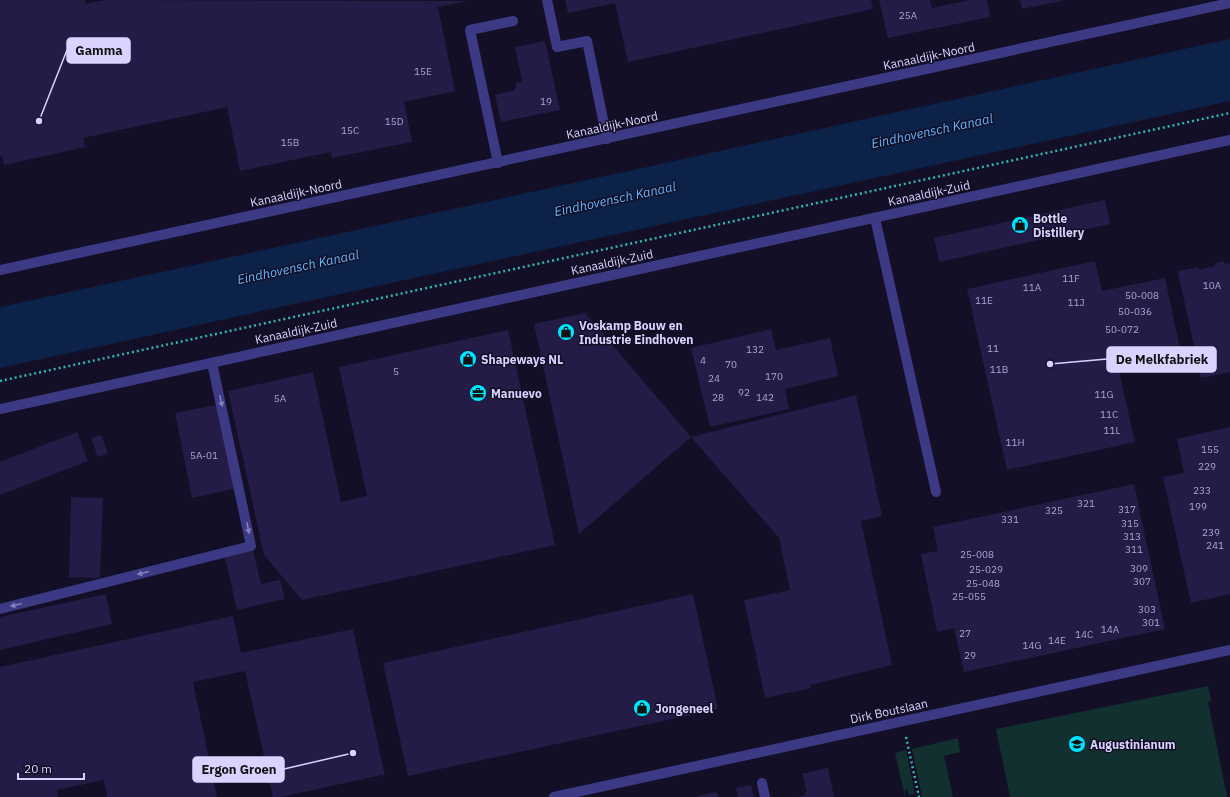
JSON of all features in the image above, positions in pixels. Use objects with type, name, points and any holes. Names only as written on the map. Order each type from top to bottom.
[{"type":"street","points":[[547,0],[557,47],[587,41],[607,139]]},
{"type":"street","name":"Kanaaldijk-Noord","points":[[0,270],[1230,3]]},
{"type":"street","points":[[498,163],[470,30],[512,21]]},
{"type":"street","name":"Kanaaldijk-Zuid","points":[[0,409],[1230,140]]},
{"type":"street","points":[[875,218],[936,492]]},
{"type":"street","points":[[0,609],[251,546],[212,363]]},
{"type":"street","name":"Dirk Boutslaan","points":[[554,797],[1230,650]]},
{"type":"street","points":[[762,782],[765,797]]},
{"type":"path","name":"Kanaaldijk-Zuid","points":[[0,381],[1230,113]]},
{"type":"path","points":[[903,721],[919,797]]},
{"type":"green space","name":"Augustinianum","points":[[1208,686],[1211,701],[1208,702],[1227,797],[1010,797],[996,729]]},
{"type":"green space","points":[[958,738],[960,752],[944,756],[953,797],[922,797],[912,749]]},
{"type":"green space","points":[[906,750],[915,794],[909,795],[907,789],[905,789],[905,797],[895,753]]},
{"type":"water","name":"Eindhovensch Kanaal","points":[[1230,39],[1230,101],[0,368],[0,307]]},
{"type":"building","points":[[0,0],[85,0],[86,4],[105,0],[468,1],[438,7],[455,91],[404,102],[412,142],[332,158],[331,152],[240,171],[227,107],[83,138],[85,147],[4,165],[2,156],[0,157]]},
{"type":"building","points":[[565,0],[871,0],[873,9],[628,62],[615,3],[568,13]]},
{"type":"building","points":[[879,0],[930,0],[932,8],[970,0],[987,0],[990,17],[888,38]]},
{"type":"building","points":[[1020,0],[1062,0],[1062,1],[1022,9]]},
{"type":"building","points":[[545,41],[560,110],[501,122],[495,95],[515,90],[516,83],[522,81],[515,47]]},
{"type":"building","points":[[1105,200],[1110,224],[939,262],[934,238]]},
{"type":"building","points":[[1095,261],[1102,291],[1165,278],[1182,358],[1119,371],[1135,442],[1007,470],[967,289]]},
{"type":"building","points":[[1224,261],[1225,264],[1230,263],[1230,372],[1201,378],[1177,268],[1179,271],[1198,267],[1199,270],[1215,266],[1215,263]]},
{"type":"building","points":[[585,313],[691,437],[579,534],[534,324]]},
{"type":"building","points":[[771,329],[776,350],[830,338],[838,376],[785,389],[789,409],[710,427],[691,348]]},
{"type":"building","points":[[508,330],[555,545],[302,600],[264,555],[228,391],[313,372],[341,502],[367,496],[339,367]]},
{"type":"building","points":[[856,395],[882,516],[861,521],[892,665],[810,685],[811,688],[765,698],[744,600],[790,590],[779,538],[691,437]]},
{"type":"building","points":[[221,404],[238,488],[192,498],[175,413]]},
{"type":"building","points":[[1230,427],[1230,594],[1191,603],[1163,477],[1184,473],[1177,439]]},
{"type":"building","points":[[77,432],[88,461],[0,495],[0,462]]},
{"type":"building","points":[[101,435],[108,453],[98,457],[91,438]]},
{"type":"building","points":[[1134,484],[1165,629],[964,672],[954,628],[937,632],[921,554],[938,551],[933,527]]},
{"type":"building","points":[[71,497],[103,498],[100,578],[69,577]]},
{"type":"building","points":[[252,547],[261,584],[280,580],[285,599],[237,610],[224,553]]},
{"type":"building","points":[[106,594],[112,624],[0,650],[0,617]]},
{"type":"building","points":[[693,594],[718,709],[408,776],[383,663]]},
{"type":"building","points":[[233,616],[241,653],[353,629],[385,776],[382,775],[281,797],[273,797],[245,671],[193,682],[217,797],[107,797],[104,780],[57,790],[58,797],[0,797],[0,667]]},
{"type":"building","points":[[828,768],[834,797],[798,797],[805,795],[805,792],[807,792],[805,785],[803,785],[805,784],[803,775],[801,774]]},
{"type":"building","points":[[751,785],[754,797],[738,797],[736,788]]},
{"type":"building","points":[[717,792],[718,797],[698,797],[698,796]]},
{"type":"place","name":"Gamma","points":[[39,121]]},
{"type":"place","name":"Bottle Distillery","points":[[1020,225]]},
{"type":"place","name":"Voskamp Bouw en Industrie Eindhoven","points":[[566,332]]},
{"type":"place","name":"Shapeways NL","points":[[468,359]]},
{"type":"place","name":"De Melkfabriek","points":[[1050,364]]},
{"type":"place","name":"Manuevo","points":[[478,393]]},
{"type":"place","name":"Jongeneel","points":[[642,708]]},
{"type":"place","name":"Augustinianum","points":[[1077,744]]},
{"type":"place","name":"Ergon Groen","points":[[353,753]]}]
